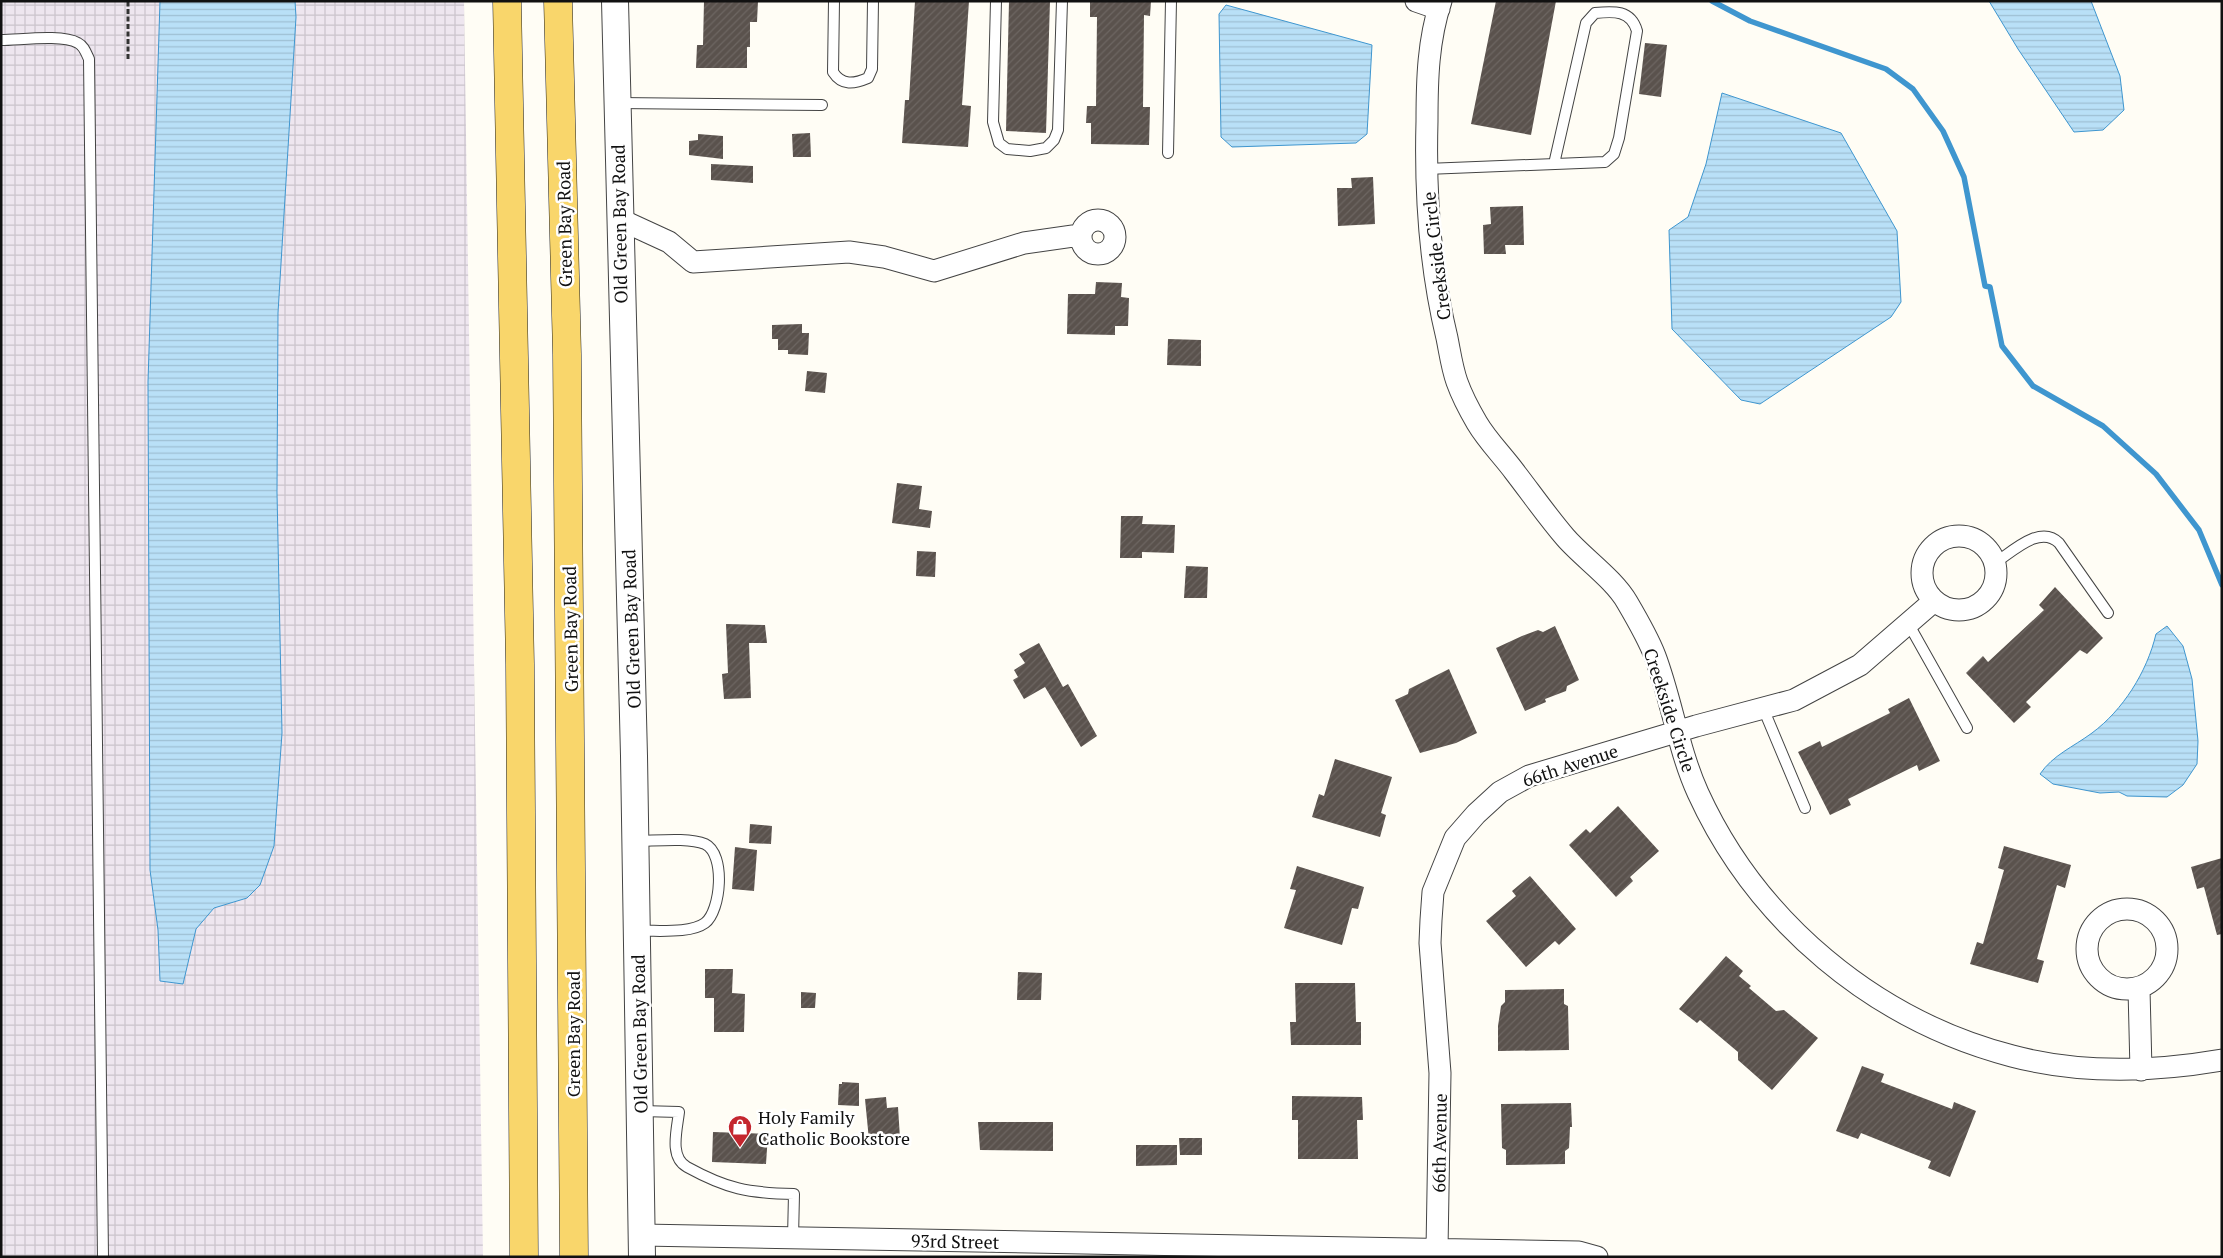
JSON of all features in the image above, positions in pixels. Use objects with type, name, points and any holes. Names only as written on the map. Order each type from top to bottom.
[{"type":"main road","points":[[507,1],[520,654],[524,1257]]},
{"type":"main road","name":"Green Bay Road","points":[[558,1],[567,354],[574,1257]]},
{"type":"street","name":"Old Green Bay Road","points":[[615,1],[637,931],[642,1246]]},
{"type":"street","points":[[1416,1],[1440,5]]},
{"type":"street","name":"Creekside Circle","points":[[1440,5],[1430,48],[1426,169],[1436,295],[1457,382],[1478,425],[1565,538],[1624,597],[1654,654],[1677,733],[1700,797],[1734,857],[1753,884],[1796,933],[1856,985],[1925,1023],[1969,1042],[2015,1057],[2061,1065],[2141,1070],[2175,1068],[2222,1060]]},
{"type":"street","points":[[619,219],[669,242],[693,262],[849,252],[884,257],[934,271],[1024,242],[1080,236]]},
{"type":"street","points":[[1952,537],[1971,538],[1982,544],[1990,553],[1995,563],[1994,587],[1988,597],[1968,609],[1944,608],[1934,601],[1926,591],[1922,579],[1922,567],[1926,555],[1935,545],[1952,537]]},
{"type":"street","name":"66th Avenue","points":[[1437,1249],[1440,1073],[1430,943],[1431,920],[1433,892],[1455,838],[1476,814],[1500,792],[1513,783],[1529,776],[1794,700],[1860,665],[1934,601]]},
{"type":"street","points":[[2139,989],[2141,1070]]},
{"type":"street","name":"93rd Street","points":[[642,1246],[793,1238],[1579,1252],[1597,1257]]},
{"type":"lane","points":[[834,1],[832,72],[837,79],[846,83],[858,82],[868,78],[872,69],[873,1]]},
{"type":"lane","points":[[996,1],[993,122],[999,143],[1007,149],[1030,151],[1046,148],[1054,140],[1058,130],[1062,1]]},
{"type":"lane","points":[[1168,153],[1171,1]]},
{"type":"lane","points":[[1426,169],[1554,164],[1605,162],[1614,154],[1619,138],[1637,31],[1634,22],[1628,15],[1613,11],[1595,13],[1586,23],[1554,164]]},
{"type":"lane","points":[[1,40],[59,39],[77,42],[89,59],[102,1257]]},
{"type":"lane","points":[[617,103],[822,105]]},
{"type":"lane","points":[[1995,563],[2035,538],[2045,535],[2053,537],[2108,613]]},
{"type":"lane","points":[[1908,623],[1967,728]]},
{"type":"lane","points":[[1763,708],[1805,808]]},
{"type":"lane","points":[[635,841],[692,841],[704,844],[712,849],[719,868],[715,907],[706,923],[691,930],[637,931]]},
{"type":"lane","points":[[640,1110],[679,1112],[676,1156],[680,1163],[687,1167],[735,1189],[759,1193],[794,1194],[793,1238]]},
{"type":"path","points":[[128,1],[128,59]]},
{"type":"shaded area","points":[[1,1],[464,1],[483,1257],[1,1257]]},
{"type":"water","points":[[160,1],[295,1],[296,17],[278,313],[277,492],[282,733],[274,846],[260,885],[247,898],[214,908],[196,929],[183,984],[160,981],[158,930],[150,870],[148,382]]},
{"type":"water","points":[[1989,1],[2091,1],[2120,76],[2124,110],[2103,130],[2074,132],[2018,49]]},
{"type":"water","points":[[1226,5],[1372,45],[1367,134],[1356,143],[1232,147],[1221,137],[1219,14]]},
{"type":"water","points":[[1722,93],[1841,133],[1897,231],[1901,302],[1891,317],[1760,404],[1741,400],[1672,329],[1669,230],[1688,217],[1706,164]]},
{"type":"water","points":[[2167,626],[2183,646],[2192,679],[2198,741],[2197,764],[2183,785],[2167,797],[2127,796],[2119,792],[2100,793],[2053,784],[2040,774],[2057,756],[2103,724],[2124,702],[2147,662],[2156,634]]},
{"type":"building","points":[[704,1],[758,1],[757,22],[750,22],[750,47],[747,47],[747,68],[696,68],[697,45],[703,45]]},
{"type":"building","points":[[915,1],[969,1],[962,105],[971,106],[968,147],[902,143],[905,100],[909,100]]},
{"type":"building","points":[[1009,1],[1050,1],[1046,133],[1006,131]]},
{"type":"building","points":[[1090,1],[1151,1],[1150,16],[1144,15],[1143,107],[1150,107],[1149,145],[1091,144],[1091,123],[1086,123],[1087,106],[1096,106],[1097,17],[1090,17]]},
{"type":"building","points":[[1496,1],[1556,1],[1531,135],[1471,124]]},
{"type":"building","points":[[1645,43],[1667,45],[1661,97],[1639,94]]},
{"type":"building","points":[[810,133],[811,157],[793,157],[792,134]]},
{"type":"building","points":[[698,134],[723,136],[723,159],[689,155],[689,141],[698,140]]},
{"type":"building","points":[[711,164],[753,166],[753,183],[711,180]]},
{"type":"building","points":[[1373,177],[1375,224],[1338,226],[1337,188],[1352,188],[1351,178]]},
{"type":"building","points":[[1523,206],[1524,245],[1505,245],[1506,254],[1484,254],[1483,225],[1491,224],[1490,207]]},
{"type":"building","points":[[1096,282],[1122,283],[1121,297],[1129,298],[1128,326],[1115,326],[1115,335],[1067,334],[1068,294],[1095,294]]},
{"type":"building","points":[[802,324],[802,333],[809,333],[808,355],[788,354],[788,350],[778,350],[778,339],[772,339],[772,325]]},
{"type":"building","points":[[1168,339],[1201,340],[1201,366],[1167,365]]},
{"type":"building","points":[[807,371],[827,373],[825,393],[805,391]]},
{"type":"building","points":[[897,483],[922,486],[919,509],[932,511],[930,528],[892,523]]},
{"type":"building","points":[[1121,516],[1143,516],[1142,524],[1175,525],[1174,553],[1142,552],[1142,558],[1120,558]]},
{"type":"building","points":[[917,551],[936,552],[935,577],[916,576]]},
{"type":"building","points":[[1186,566],[1208,567],[1207,598],[1184,598]]},
{"type":"building","points":[[2055,587],[2103,638],[2087,654],[2080,650],[2026,702],[2031,707],[2014,723],[1966,673],[1983,656],[1988,662],[2044,610],[2039,605]]},
{"type":"building","points":[[726,624],[765,625],[767,643],[749,643],[751,698],[724,699],[722,674],[728,673]]},
{"type":"building","points":[[1555,626],[1579,680],[1567,686],[1566,691],[1545,699],[1546,702],[1525,711],[1496,648],[1538,630],[1543,632]]},
{"type":"building","points":[[1039,643],[1063,687],[1068,684],[1097,736],[1081,747],[1045,687],[1024,699],[1013,680],[1018,677],[1014,670],[1025,663],[1019,654]]},
{"type":"building","points":[[1449,669],[1477,733],[1456,743],[1420,753],[1395,700],[1408,694],[1409,689]]},
{"type":"building","points":[[1909,698],[1940,761],[1919,771],[1917,765],[1848,799],[1851,805],[1830,815],[1798,752],[1820,741],[1822,747],[1890,713],[1888,709]]},
{"type":"building","points":[[1335,759],[1392,777],[1381,813],[1386,815],[1380,837],[1312,817],[1319,794],[1324,796]]},
{"type":"building","points":[[1618,806],[1659,851],[1630,877],[1633,881],[1616,897],[1569,845],[1586,829],[1590,833]]},
{"type":"building","points":[[750,824],[772,826],[771,844],[749,843]]},
{"type":"building","points":[[2004,846],[2071,865],[2065,888],[2057,885],[2037,959],[2044,961],[2038,983],[1970,964],[1977,942],[1983,944],[2004,870],[1998,868]]},
{"type":"building","points":[[735,847],[757,850],[754,891],[732,889]]},
{"type":"building","points":[[2222,858],[2222,934],[2217,935],[2204,887],[2197,889],[2191,867]]},
{"type":"building","points":[[1297,866],[1364,887],[1358,909],[1352,908],[1342,945],[1284,928],[1296,890],[1290,889]]},
{"type":"building","points":[[1530,876],[1576,929],[1559,945],[1555,941],[1526,967],[1486,921],[1516,896],[1512,891]]},
{"type":"building","points":[[1726,956],[1743,971],[1739,976],[1751,986],[1749,988],[1776,1011],[1784,1010],[1818,1038],[1772,1090],[1738,1060],[1738,1052],[1700,1020],[1697,1023],[1679,1009]]},
{"type":"building","points":[[705,969],[733,969],[732,993],[745,994],[744,1032],[714,1032],[714,998],[705,998]]},
{"type":"building","points":[[1018,972],[1042,973],[1041,1000],[1017,1000]]},
{"type":"building","points":[[1295,983],[1355,983],[1356,1022],[1361,1022],[1361,1045],[1291,1045],[1290,1022],[1296,1022]]},
{"type":"building","points":[[1564,989],[1564,1004],[1568,1006],[1569,1050],[1498,1051],[1498,1026],[1501,1006],[1505,1002],[1505,990]]},
{"type":"building","points":[[801,992],[816,993],[815,1008],[801,1008]]},
{"type":"building","points":[[1862,1066],[1884,1074],[1881,1082],[1952,1109],[1954,1102],[1976,1111],[1950,1177],[1928,1168],[1931,1161],[1861,1133],[1858,1139],[1836,1131]]},
{"type":"building","points":[[842,1082],[859,1083],[859,1106],[838,1105],[839,1084],[842,1084]]},
{"type":"building","points":[[1292,1096],[1362,1097],[1363,1120],[1357,1120],[1358,1159],[1298,1159],[1298,1120],[1292,1120]]},
{"type":"building","points":[[886,1097],[887,1108],[898,1107],[900,1138],[869,1140],[865,1099]]},
{"type":"building","points":[[1571,1103],[1572,1127],[1570,1127],[1569,1148],[1565,1151],[1565,1164],[1506,1165],[1506,1150],[1502,1148],[1501,1104]]},
{"type":"building","points":[[978,1122],[1053,1122],[1053,1151],[980,1150]]},
{"type":"building","name":"Holy Family Catholic Bookstore","points":[[713,1132],[768,1134],[766,1164],[712,1162]]},
{"type":"building","points":[[1179,1138],[1202,1138],[1202,1155],[1180,1155]]},
{"type":"building","points":[[1136,1145],[1177,1145],[1177,1165],[1136,1166]]},
{"type":"waterway","points":[[1712,1],[1750,21],[1886,69],[1913,89],[1943,131],[1964,177],[1985,286],[1990,287],[2002,346],[2033,386],[2103,426],[2156,474],[2199,530],[2222,585]]},
{"type":"place","name":"Holy Family Catholic Bookstore","points":[[740,1148]]}]
